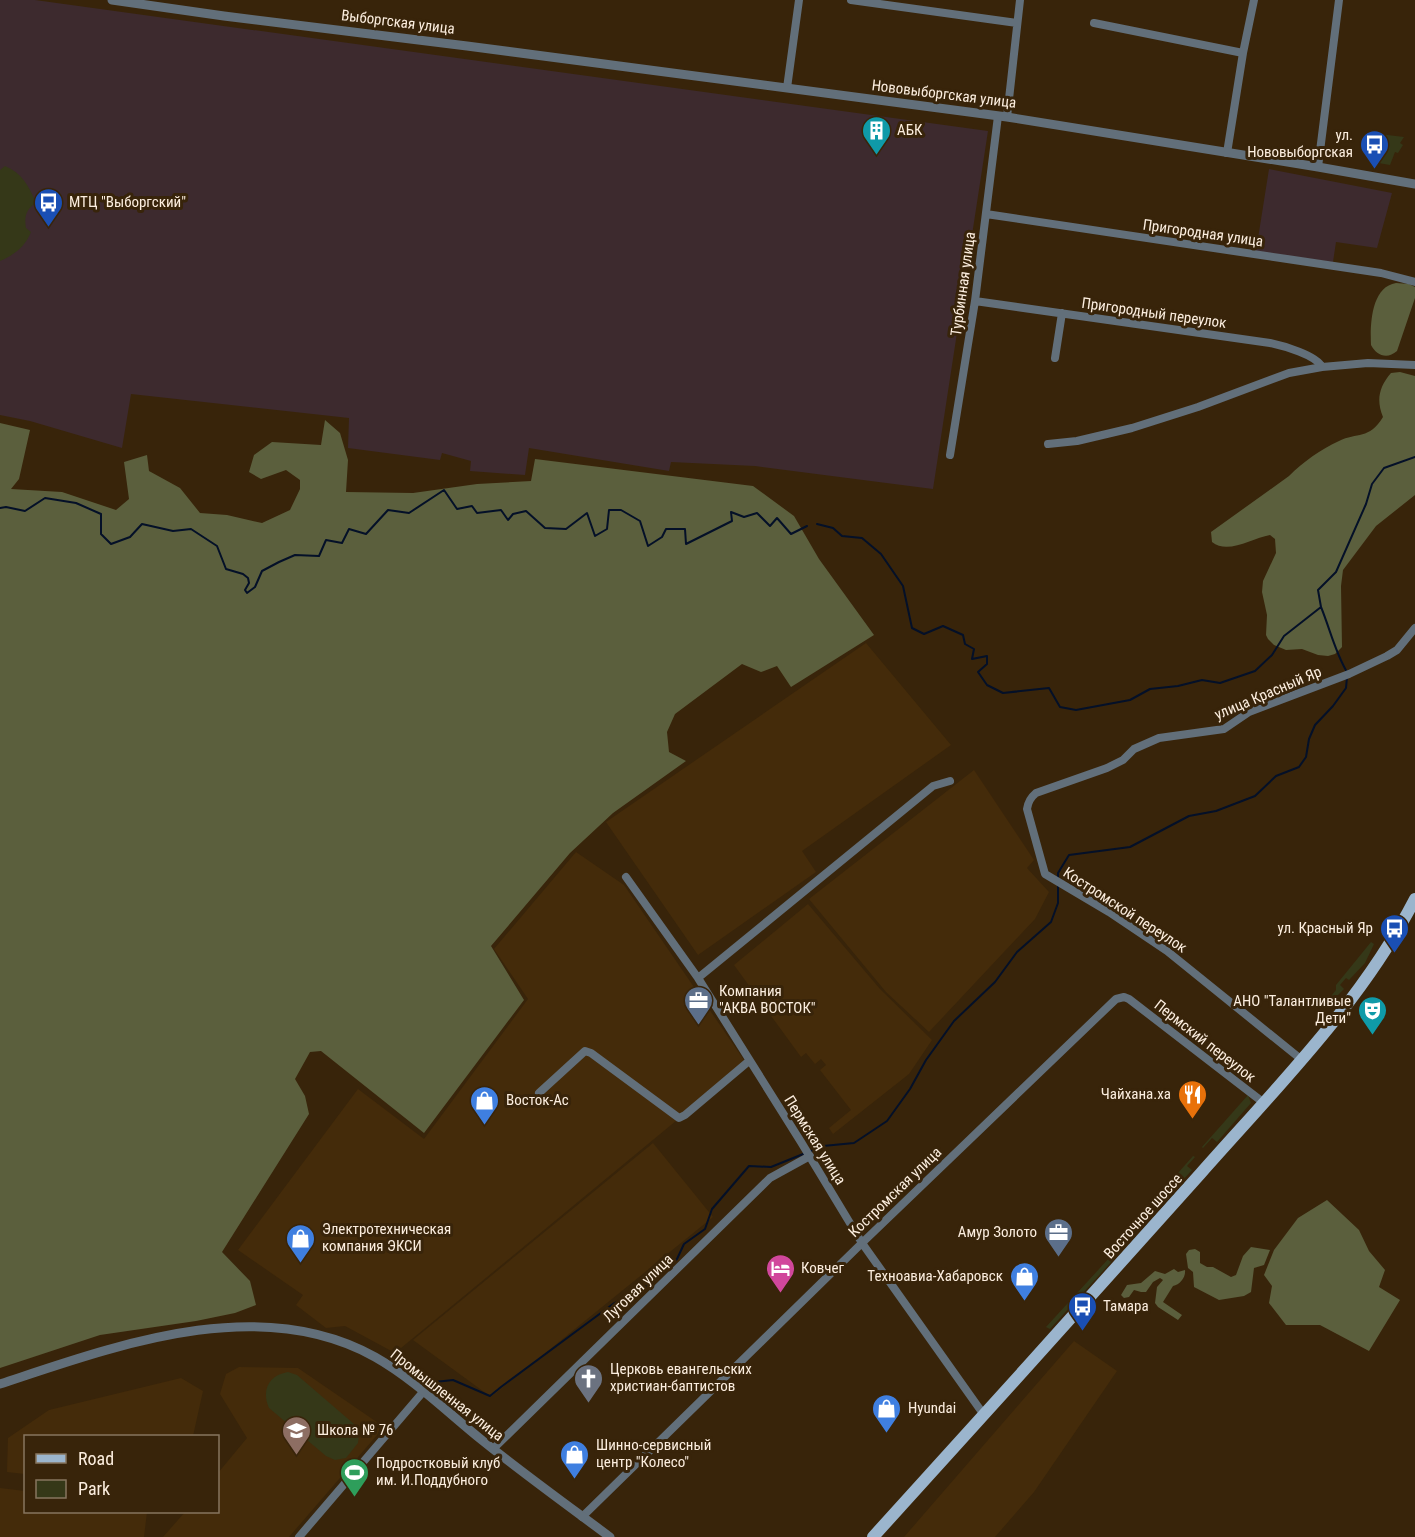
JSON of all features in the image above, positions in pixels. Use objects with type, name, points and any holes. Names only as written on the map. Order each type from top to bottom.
[{"type":"main road","name":"Восточное шоссе","points":[[873,1537],[1302,1060],[1377,963],[1415,899]]},
{"type":"street","name":"Выборгская улица","points":[[112,0],[467,46]]},
{"type":"street","points":[[787,88],[799,0]]},
{"type":"street","points":[[851,0],[1017,23]]},
{"type":"street","name":"Турбинная улица","points":[[950,455],[1020,0]]},
{"type":"street","points":[[1227,153],[1242,53],[1254,0]]},
{"type":"street","points":[[1318,166],[1339,0]]},
{"type":"street","points":[[1094,23],[1242,53]]},
{"type":"street","name":"Нововыборгская улица","points":[[467,46],[1002,117],[1318,166],[1415,186]]},
{"type":"street","name":"Пригородная улица","points":[[986,214],[1382,273],[1415,282]]},
{"type":"street","name":"Пригородный переулок","points":[[975,300],[1284,346],[1318,361],[1323,367]]},
{"type":"street","points":[[1054,358],[1062,313]]},
{"type":"street","points":[[1048,444],[1077,441],[1132,428],[1198,407],[1289,373],[1368,363],[1415,365]]},
{"type":"street","name":"улица Красный Яр","points":[[1045,874],[1027,809],[1031,797],[1036,793],[1107,768],[1123,760],[1134,749],[1159,738],[1224,729],[1249,712],[1349,674],[1387,656],[1397,650],[1415,628]]},
{"type":"street","points":[[698,978],[933,786],[950,781]]},
{"type":"street","name":"Костромской переулок","points":[[1045,874],[1109,912],[1167,951],[1302,1060]]},
{"type":"street","name":"Пермская улица","points":[[626,877],[698,978],[862,1243],[984,1415]]},
{"type":"street","name":"Костромская улица","points":[[582,1516],[1116,999],[1124,997],[1129,999]]},
{"type":"street","name":"Пермский переулок","points":[[1129,999],[1264,1103]]},
{"type":"street","points":[[539,1093],[585,1051],[591,1053],[679,1118],[749,1061]]},
{"type":"street","name":"Луговая улица","points":[[493,1449],[770,1179],[810,1156]]},
{"type":"street","name":"Промышленная улица","points":[[0,1384],[86,1356],[171,1334],[242,1326],[281,1329],[334,1340],[375,1357],[610,1537]]},
{"type":"street","points":[[299,1537],[423,1392]]},
{"type":"shaded area","points":[[0,0],[35,0],[988,131],[933,489],[755,466],[671,462],[669,471],[529,448],[525,475],[470,471],[471,461],[442,453],[440,460],[348,448],[349,418],[131,394],[122,448],[30,421],[0,415]]},
{"type":"shaded area","points":[[1269,169],[1392,193],[1377,248],[1336,242],[1333,262],[1256,251]]},
{"type":"shaded area","points":[[866,643],[951,745],[802,851],[816,872],[698,955],[606,822]]},
{"type":"shaded area","points":[[974,770],[1034,860],[1027,868],[1049,892],[1035,919],[929,1032],[886,992],[809,899]]},
{"type":"shaded area","points":[[576,852],[624,885],[746,1063],[395,1353],[345,1326],[326,1328],[296,1305],[303,1295],[238,1250],[358,1089],[424,1139],[528,999],[494,949]]},
{"type":"shaded area","points":[[808,904],[880,989],[932,1040],[909,1074],[833,1134],[829,1128],[851,1110],[820,1070],[826,1065],[821,1059],[815,1064],[806,1053],[801,1057],[734,965]]},
{"type":"shaded area","points":[[653,1143],[713,1217],[491,1397],[413,1340]]},
{"type":"shaded area","points":[[1074,1341],[1117,1371],[1034,1492],[995,1537],[904,1537]]},
{"type":"shaded area","name":"Школа № 76","points":[[239,1367],[298,1368],[384,1427],[289,1537],[163,1537],[184,1513],[219,1513],[219,1472],[247,1438],[220,1394],[226,1374]]},
{"type":"shaded area","points":[[181,1378],[203,1391],[193,1435],[24,1435],[24,1474],[7,1472],[8,1438],[49,1410]]},
{"type":"shaded area","points":[[0,1488],[24,1491],[24,1513],[147,1513],[144,1537],[0,1537]]},
{"type":"green space","points":[[1371,133],[1404,137],[1400,143],[1403,145],[1398,153],[1395,152],[1390,165],[1367,161]]},
{"type":"green space","points":[[5,166],[16,172],[24,181],[36,203],[30,208],[26,217],[26,228],[31,232],[26,242],[10,256],[0,261],[0,170]]},
{"type":"green space","points":[[1396,283],[1415,287],[1415,298],[1397,351],[1386,356],[1376,351],[1371,345],[1372,318],[1381,292]]},
{"type":"green space","points":[[1400,372],[1415,376],[1415,495],[1376,526],[1343,570],[1342,647],[1335,654],[1328,656],[1302,649],[1286,650],[1274,645],[1266,635],[1267,615],[1262,592],[1263,581],[1276,553],[1275,539],[1270,535],[1240,545],[1225,547],[1212,542],[1211,532],[1319,452],[1345,438],[1373,429],[1383,417],[1379,399],[1384,383],[1391,373]]},
{"type":"green space","points":[[325,420],[340,433],[348,460],[346,492],[413,493],[477,484],[531,481],[535,459],[753,486],[794,516],[819,559],[874,635],[791,687],[777,666],[761,672],[742,664],[675,714],[667,732],[669,752],[686,761],[613,813],[570,853],[491,946],[524,1000],[424,1133],[321,1051],[310,1052],[295,1079],[305,1096],[309,1114],[222,1252],[250,1281],[256,1305],[235,1313],[196,1321],[100,1335],[0,1368],[0,423],[30,430],[19,479],[11,489],[62,492],[116,510],[129,499],[124,462],[147,455],[149,471],[180,488],[200,513],[227,515],[262,523],[290,510],[300,489],[300,480],[286,470],[261,479],[249,472],[254,455],[272,442],[321,445]]},
{"type":"green space","points":[[1371,942],[1374,944],[1365,963],[1349,980],[1346,978],[1340,985],[1344,989],[1319,1011],[1336,990],[1336,985]]},
{"type":"green space","points":[[1248,1095],[1251,1103],[1217,1142],[1212,1138],[1203,1148],[1202,1147]]},
{"type":"green space","points":[[1193,1156],[1195,1157],[1187,1166],[1192,1170],[1149,1217],[1148,1207]]},
{"type":"green space","points":[[1327,1200],[1359,1230],[1369,1251],[1385,1270],[1379,1287],[1400,1300],[1369,1351],[1320,1325],[1286,1325],[1269,1303],[1272,1286],[1264,1275],[1274,1250],[1298,1218]]},
{"type":"green space","points":[[1251,1247],[1270,1250],[1264,1265],[1254,1268],[1251,1292],[1244,1296],[1219,1300],[1194,1287],[1193,1272],[1188,1268],[1186,1254],[1189,1250],[1195,1249],[1200,1252],[1200,1263],[1231,1277],[1236,1275],[1243,1256]]},
{"type":"green space","points":[[1110,1257],[1113,1260],[1050,1329],[1046,1327]]},
{"type":"green space","points":[[1174,1269],[1178,1272],[1185,1270],[1185,1275],[1173,1286],[1163,1302],[1182,1315],[1178,1320],[1155,1303],[1157,1287],[1163,1280],[1160,1278],[1153,1282],[1146,1292],[1134,1290],[1129,1297],[1124,1298],[1121,1295],[1127,1285],[1141,1283],[1155,1271],[1165,1274]]},
{"type":"green space","points":[[288,1372],[297,1375],[354,1424],[359,1434],[358,1443],[346,1458],[335,1460],[326,1456],[269,1408],[266,1395],[268,1384],[276,1376]]},
{"type":"waterway","points":[[817,524],[833,528],[842,536],[862,538],[881,554],[903,586],[912,628],[924,634],[943,626],[963,635],[965,644],[974,649],[972,659],[987,656],[987,664],[978,672],[987,685],[1003,693],[1049,688],[1060,707],[1076,710],[1130,700],[1150,689],[1178,686],[1202,680],[1220,683],[1255,671],[1272,655],[1284,636],[1321,607],[1318,590],[1336,572],[1366,504],[1372,484],[1384,468],[1415,457]]},
{"type":"waterway","points":[[0,508],[25,511],[45,498],[76,503],[101,514],[101,534],[111,544],[130,537],[142,524],[173,531],[191,529],[217,546],[226,569],[243,574],[248,578],[249,583],[245,590],[247,593],[255,587],[262,571],[279,562],[295,555],[319,556],[326,540],[342,543],[349,529],[366,534],[388,510],[409,513],[444,490],[457,509],[472,506],[477,513],[501,510],[508,520],[513,514],[526,511],[545,528],[566,529],[587,513],[595,536],[607,529],[609,510],[621,510],[640,521],[648,546],[662,537],[666,529],[685,529],[686,544],[732,521],[731,512],[744,517],[757,513],[770,526],[777,518],[791,534],[807,526]]},
{"type":"waterway","points":[[1321,607],[1347,672]]},
{"type":"waterway","points":[[1058,880],[1058,873],[1069,855],[1130,847],[1189,816],[1216,811],[1255,796],[1276,776],[1299,767],[1306,757],[1309,739],[1315,725],[1346,688],[1347,677]]},
{"type":"waterway","points":[[435,1382],[453,1380],[490,1396],[613,1304],[644,1288],[664,1271],[677,1259],[684,1244],[705,1229],[712,1209],[749,1166],[771,1167],[823,1146],[854,1143],[887,1121],[954,1021],[995,982],[1017,952],[1051,922],[1058,903],[1058,886]]},
{"type":"place","name":"АБК","points":[[876,156]]},
{"type":"place","name":"ул. Нововыборгская","points":[[1374,170]]},
{"type":"place","name":"МТЦ \"Выборгский\"","points":[[48,228]]},
{"type":"place","name":"ул. Красный Яр","points":[[1394,954]]},
{"type":"place","name":"Компания \"АКВА ВОСТОК\"","points":[[698,1026]]},
{"type":"place","name":"АНО \"Талантливые Дети\"","points":[[1372,1036]]},
{"type":"place","name":"Чайхана.ха","points":[[1192,1120]]},
{"type":"place","name":"Восток-Ас","points":[[485,1126]]},
{"type":"place","name":"Амур Золото","points":[[1058,1258]]},
{"type":"place","name":"Электротехническая компания ЭКСИ","points":[[301,1264]]},
{"type":"place","name":"Ковчег","points":[[780,1294]]},
{"type":"place","name":"Техноавиа-Хабаровск","points":[[1024,1302]]},
{"type":"place","name":"Тамара","points":[[1082,1332]]},
{"type":"place","name":"Церковь евангельских христиан-баптистов","points":[[589,1404]]},
{"type":"place","name":"Hyundai","points":[[887,1434]]},
{"type":"place","name":"Школа № 76","points":[[296,1456]]},
{"type":"place","name":"Шинно-сервисный центр \"Колесо\"","points":[[575,1480]]},
{"type":"place","name":"Подростковый клуб им. И.Поддубного","points":[[355,1498]]}]
